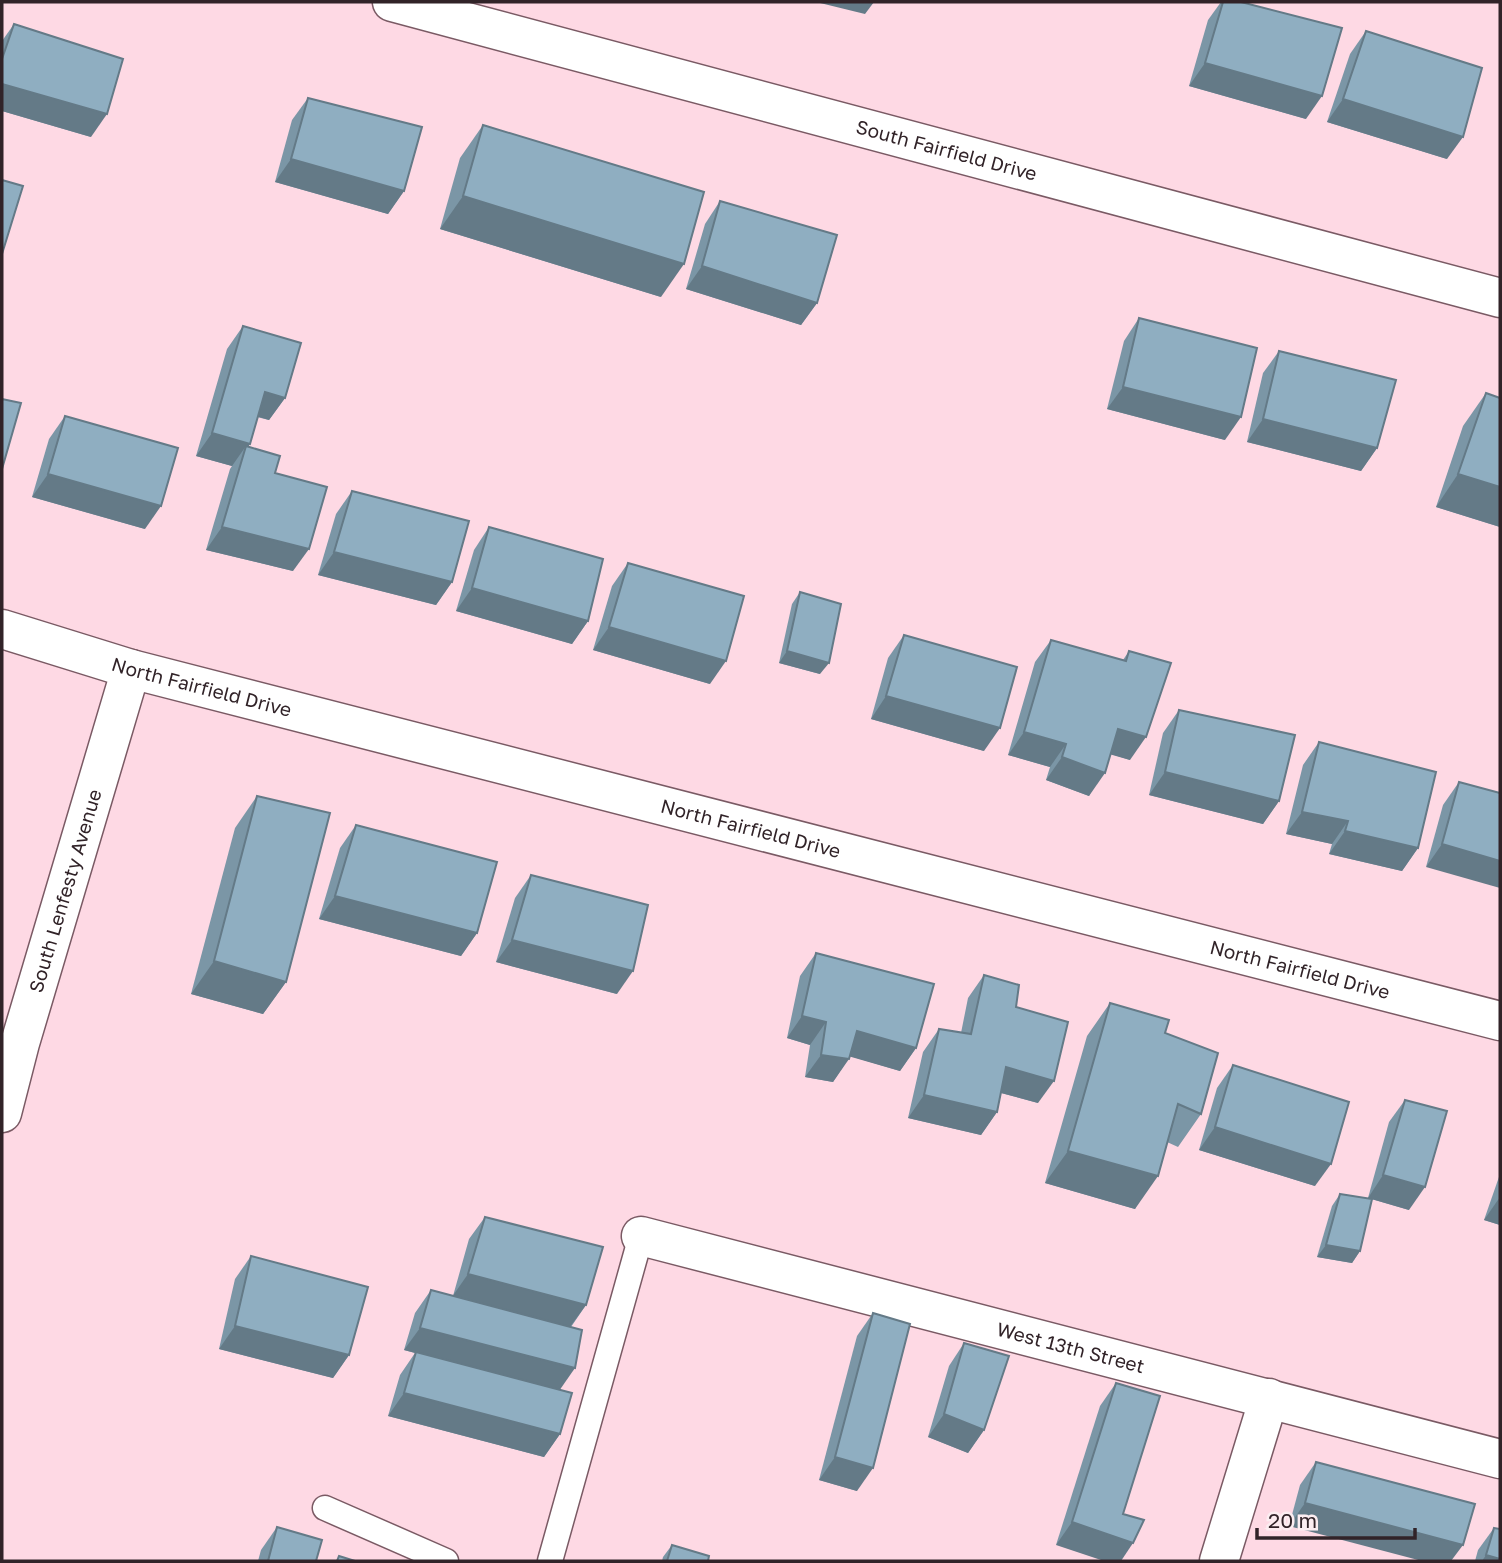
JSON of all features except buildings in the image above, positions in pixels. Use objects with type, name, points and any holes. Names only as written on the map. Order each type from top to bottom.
[{"type":"street","name":"South Fairfield Drive","points":[[392,2],[1500,298]]},
{"type":"street","name":"North Fairfield Drive","points":[[2,629],[131,669],[1500,1021]]},
{"type":"street","name":"South Lenfesty Avenue","points":[[2,1113],[11,1042],[131,669]]},
{"type":"street","name":"West 13th Street","points":[[641,1236],[1500,1459]]},
{"type":"street","points":[[1219,1561],[1269,1398]]},
{"type":"lane","points":[[550,1561],[641,1236]]},
{"type":"lane","points":[[325,1508],[446,1561]]}]
